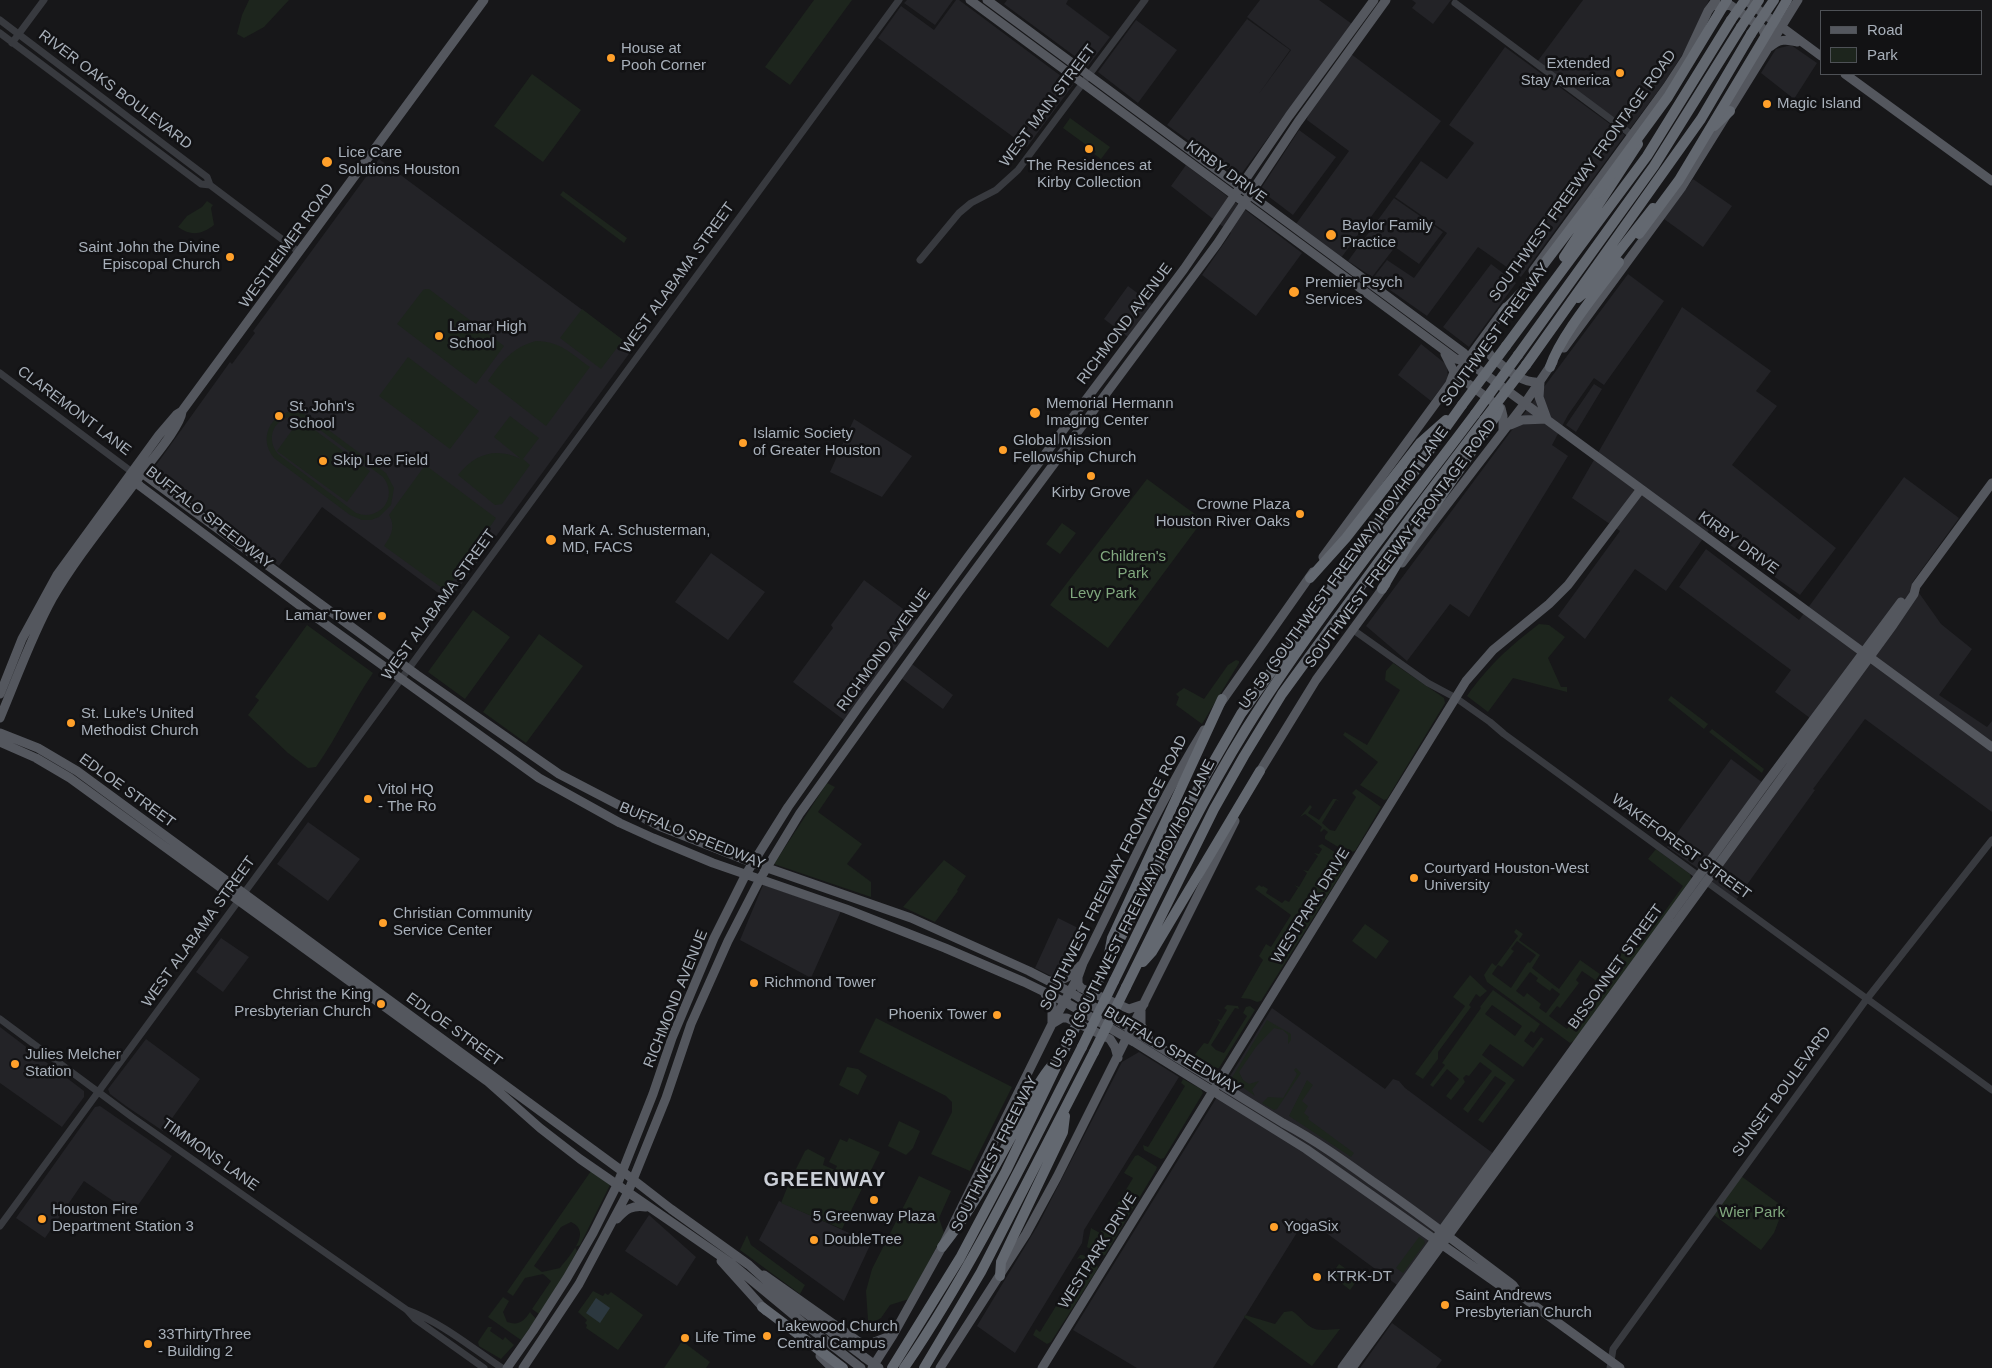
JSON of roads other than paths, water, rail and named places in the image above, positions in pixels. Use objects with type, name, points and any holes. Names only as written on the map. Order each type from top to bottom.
[{"type":"highway","points":[[1503,312],[1525,289],[1668,97],[1727,0]]},
{"type":"highway","name":"SOUTHWEST FREEWAY","points":[[892,1368],[960,1258],[1006,1171],[1068,1040],[1108,962],[1195,794],[1241,714],[1462,405],[1647,156],[1745,0]]},
{"type":"highway","name":"US 59 (SOUTHWEST FREEWAY) HOV/HOT LANE","points":[[904,1368],[948,1300],[1040,1129],[1202,808],[1246,730],[1300,650],[1475,414],[1654,166],[1760,0]]},
{"type":"highway","points":[[1382,589],[1408,545],[1488,422],[1502,396],[1701,119],[1751,34],[1774,0]]},
{"type":"highway","points":[[1550,367],[1554,356],[1572,327],[1679,180],[1787,0]]},
{"type":"highway","points":[[1545,292],[1573,241],[1629,159],[1668,94],[1686,58]]},
{"type":"highway","points":[[1566,309],[1591,287],[1720,119],[1730,110]]},
{"type":"highway","points":[[1310,578],[1346,538],[1420,443],[1462,405]]},
{"type":"highway","points":[[924,1368],[981,1272],[1065,1110],[1214,809],[1244,756],[1282,694],[1402,528],[1488,422]]},
{"type":"highway","points":[[1108,962],[1112,938],[1222,699]]},
{"type":"highway","points":[[1133,974],[1152,952],[1260,771]]},
{"type":"highway","points":[[942,1247],[957,1228],[988,1178],[1043,1076],[1061,1056]]},
{"type":"highway","points":[[1000,1276],[1001,1262],[1063,1132],[1065,1110]]},
{"type":"highway","points":[[908,1368],[973,1263],[1040,1129]]},
{"type":"highway","points":[[762,1307],[843,1368]]},
{"type":"main road","name":"WESTHEIMER ROAD","points":[[0,718],[30,642],[69,556],[165,428],[182,411],[484,0]]},
{"type":"main road","name":"KIRBY DRIVE","points":[[970,0],[1456,359],[1467,361],[1992,747]]},
{"type":"main road","name":"KIRBY DRIVE","points":[[987,0],[1464,353],[1467,361]]},
{"type":"main road","name":"RICHMOND AVENUE","points":[[507,1368],[567,1278],[593,1233],[617,1185],[680,1019],[714,938],[746,874],[813,771],[1021,487],[1184,269],[1234,195],[1374,0]]},
{"type":"main road","name":"RICHMOND AVENUE","points":[[523,1368],[579,1284],[628,1192],[666,1098],[691,1024],[728,941],[760,879],[800,813],[910,659],[1211,252],[1298,122],[1386,0]]},
{"type":"main road","name":"SOUTHWEST FREEWAY FRONTAGE ROAD","points":[[872,1368],[893,1335],[942,1247],[1179,771],[1222,699],[1632,135],[1686,58],[1716,0]]},
{"type":"main road","points":[[1745,0],[1820,55]]},
{"type":"main road","name":"SOUTHWEST FREEWAY FRONTAGE ROAD","points":[[940,1368],[1000,1276],[1052,1186],[1118,1058],[1142,1006],[1260,771],[1295,713],[1352,629],[1525,403],[1682,186],[1798,0]]},
{"type":"main road","points":[[1700,28],[1719,6],[1730,5],[1762,28],[1767,39],[1765,52]]},
{"type":"main road","points":[[990,14],[996,6]]},
{"type":"main road","points":[[1765,52],[1779,40],[1786,39],[1804,44]]},
{"type":"main road","points":[[1846,75],[1992,181]]},
{"type":"main road","points":[[1440,347],[1454,372],[1450,383],[1466,382],[1501,408],[1505,428],[1522,420],[1547,419],[1538,397],[1540,382],[1531,383],[1523,380],[1492,357],[1488,352],[1487,335]]},
{"type":"main road","points":[[1128,343],[1138,350]]},
{"type":"main road","name":"WESTHEIMER ROAD","points":[[0,694],[22,639],[50,596],[142,474],[182,417],[182,411]]},
{"type":"main road","name":"BUFFALO SPEEDWAY","points":[[132,472],[142,474],[531,756],[594,793],[677,833],[753,863],[911,918],[981,948],[1070,992],[1129,1033],[1144,1049],[1344,1175],[1508,1291],[1520,1295]]},
{"type":"main road","name":"BUFFALO SPEEDWAY","points":[[132,472],[136,482],[335,631],[522,767],[620,823],[670,846],[846,909],[945,948],[1129,1033],[1151,1041],[1283,1124],[1305,1135],[1351,1166],[1513,1285],[1520,1295],[1611,1365],[1620,1368]]},
{"type":"main road","name":"BISSONNET STREET","points":[[1445,1234],[1698,876],[1914,594],[1916,586],[1992,483]]},
{"type":"main road","points":[[1021,487],[1032,495]]},
{"type":"main road","name":"WESTPARK DRIVE","points":[[1042,1368],[1471,675],[1486,657],[1549,604],[1568,585],[1641,489]]},
{"type":"main road","points":[[206,534],[212,524]]},
{"type":"main road","points":[[269,582],[276,571]]},
{"type":"main road","points":[[335,631],[343,620]]},
{"type":"main road","points":[[467,727],[475,716]]},
{"type":"main road","name":"BISSONNET STREET","points":[[1342,1368],[1445,1234],[1706,882],[1814,725]]},
{"type":"main road","points":[[844,728],[856,737]]},
{"type":"main road","name":"EDLOE STREET","points":[[0,732],[44,752],[93,782],[181,852],[242,897],[489,1078],[541,1112],[622,1171],[708,1247],[821,1331],[879,1368]]},
{"type":"main road","name":"EDLOE STREET","points":[[0,742],[36,758],[181,852]]},
{"type":"main road","points":[[522,767],[531,756]]},
{"type":"main road","points":[[87,790],[93,782]]},
{"type":"main road","points":[[670,846],[677,833]]},
{"type":"main road","points":[[750,898],[764,888],[779,886]]},
{"type":"main road","points":[[1049,981],[1063,980],[1083,963]]},
{"type":"main road","points":[[1078,976],[1078,984],[1081,988],[1129,1009],[1142,1006],[1141,1025],[1151,1041]]},
{"type":"main road","points":[[1043,992],[1052,1004],[1052,1024],[1067,1018],[1110,1039],[1115,1047],[1118,1058],[1132,1048],[1144,1049]]},
{"type":"main road","points":[[680,1019],[691,1024]]},
{"type":"main road","name":"EDLOE STREET","points":[[489,1078],[534,1122],[617,1185],[649,1208],[686,1226],[749,1265],[764,1281],[861,1368]]},
{"type":"main road","points":[[534,1122],[541,1112]]},
{"type":"main road","points":[[1278,1132],[1283,1124]]},
{"type":"main road","points":[[1344,1175],[1351,1166]]},
{"type":"main road","points":[[610,1227],[630,1207],[636,1205],[649,1208]]},
{"type":"main road","name":"BISSONNET STREET","points":[[1352,1368],[1438,1243]]},
{"type":"main road","points":[[708,1247],[777,1322],[827,1361],[832,1368]]},
{"type":"main road","points":[[749,1265],[859,1342],[869,1344],[893,1335]]},
{"type":"main road","points":[[567,1278],[579,1284]]},
{"type":"main road","points":[[529,1368],[532,1355]]},
{"type":"street","points":[[12,43],[44,0]]},
{"type":"street","name":"WEST ALABAMA STREET","points":[[0,1226],[898,0]]},
{"type":"street","name":"WEST MAIN STREET","points":[[920,260],[959,213],[971,203],[996,190],[1018,170],[1145,0]]},
{"type":"street","points":[[1455,4],[1632,135]]},
{"type":"street","name":"RIVER OAKS BOULEVARD","points":[[0,20],[207,177],[210,185]]},
{"type":"street","name":"RIVER OAKS BOULEVARD","points":[[0,34],[170,162],[201,184],[210,185],[299,252]]},
{"type":"street","name":"CLAREMONT LANE","points":[[0,372],[132,472]]},
{"type":"street","name":"WAKEFOREST STREET","points":[[1352,629],[1428,683],[1456,698],[1490,722],[1866,1000],[1992,1090]]},
{"type":"street","name":"SUNSET BOULEVARD","points":[[1611,1365],[1613,1349],[1866,1000],[1992,840]]},
{"type":"street","name":"TIMMONS LANE","points":[[0,1019],[98,1093],[407,1310],[418,1314],[484,1368]]},
{"type":"street","name":"TIMMONS LANE","points":[[442,1333],[502,1368]]},
{"type":"place","name":"House at Pooh Corner","points":[[611,58]]},
{"type":"place","name":"Extended Stay America","points":[[1620,73]]},
{"type":"place","name":"Magic Island","points":[[1767,104]]},
{"type":"place","name":"The Residences at Kirby Collection","points":[[1089,149]]},
{"type":"place","name":"Lice Care Solutions Houston","points":[[327,162]]},
{"type":"place","name":"Baylor Family Practice","points":[[1331,235]]},
{"type":"place","name":"Saint John the Divine Episcopal Church","points":[[230,257]]},
{"type":"place","name":"Premier Psych Services","points":[[1294,292]]},
{"type":"place","name":"Lamar High School","points":[[439,336]]},
{"type":"place","name":"Memorial Hermann Imaging Center","points":[[1035,413]]},
{"type":"place","name":"St. John's School","points":[[279,416]]},
{"type":"place","name":"Islamic Society of Greater Houston","points":[[743,443]]},
{"type":"place","name":"Global Mission Fellowship Church","points":[[1003,450]]},
{"type":"place","name":"Skip Lee Field","points":[[323,461]]},
{"type":"place","name":"Kirby Grove","points":[[1091,476]]},
{"type":"place","name":"Crowne Plaza Houston River Oaks","points":[[1300,514]]},
{"type":"place","name":"Mark A. Schusterman, MD, FACS","points":[[551,540]]},
{"type":"place","name":"Lamar Tower","points":[[382,616]]},
{"type":"place","name":"St. Luke's United Methodist Church","points":[[71,723]]},
{"type":"place","name":"Vitol HQ - The Ro","points":[[368,799]]},
{"type":"place","name":"Courtyard Houston-West University","points":[[1414,878]]},
{"type":"place","name":"Christian Community Service Center","points":[[383,923]]},
{"type":"place","name":"Richmond Tower","points":[[754,983]]},
{"type":"place","name":"Christ the King Presbyterian Church","points":[[381,1004]]},
{"type":"place","name":"Phoenix Tower","points":[[997,1015]]},
{"type":"place","name":"Julies Melcher Station","points":[[15,1064]]},
{"type":"place","name":"5 Greenway Plaza","points":[[874,1200]]},
{"type":"place","name":"Houston Fire Department Station 3","points":[[42,1219]]},
{"type":"place","name":"YogaSix","points":[[1274,1227]]},
{"type":"place","name":"DoubleTree","points":[[814,1240]]},
{"type":"place","name":"KTRK-DT","points":[[1317,1277]]},
{"type":"place","name":"Saint Andrews Presbyterian Church","points":[[1445,1305]]},
{"type":"place","name":"Lakewood Church Central Campus","points":[[767,1336]]},
{"type":"place","name":"Life Time","points":[[685,1338]]},
{"type":"place","name":"33ThirtyThree - Building 2","points":[[148,1344]]},
{"type":"district","name":"GREENWAY","points":[[825,1180]]},
{"type":"park label","name":"Children's Park","points":[[1133,566]]},
{"type":"park label","name":"Levy Park","points":[[1103,594]]},
{"type":"park label","name":"Wier Park","points":[[1752,1213]]}]
